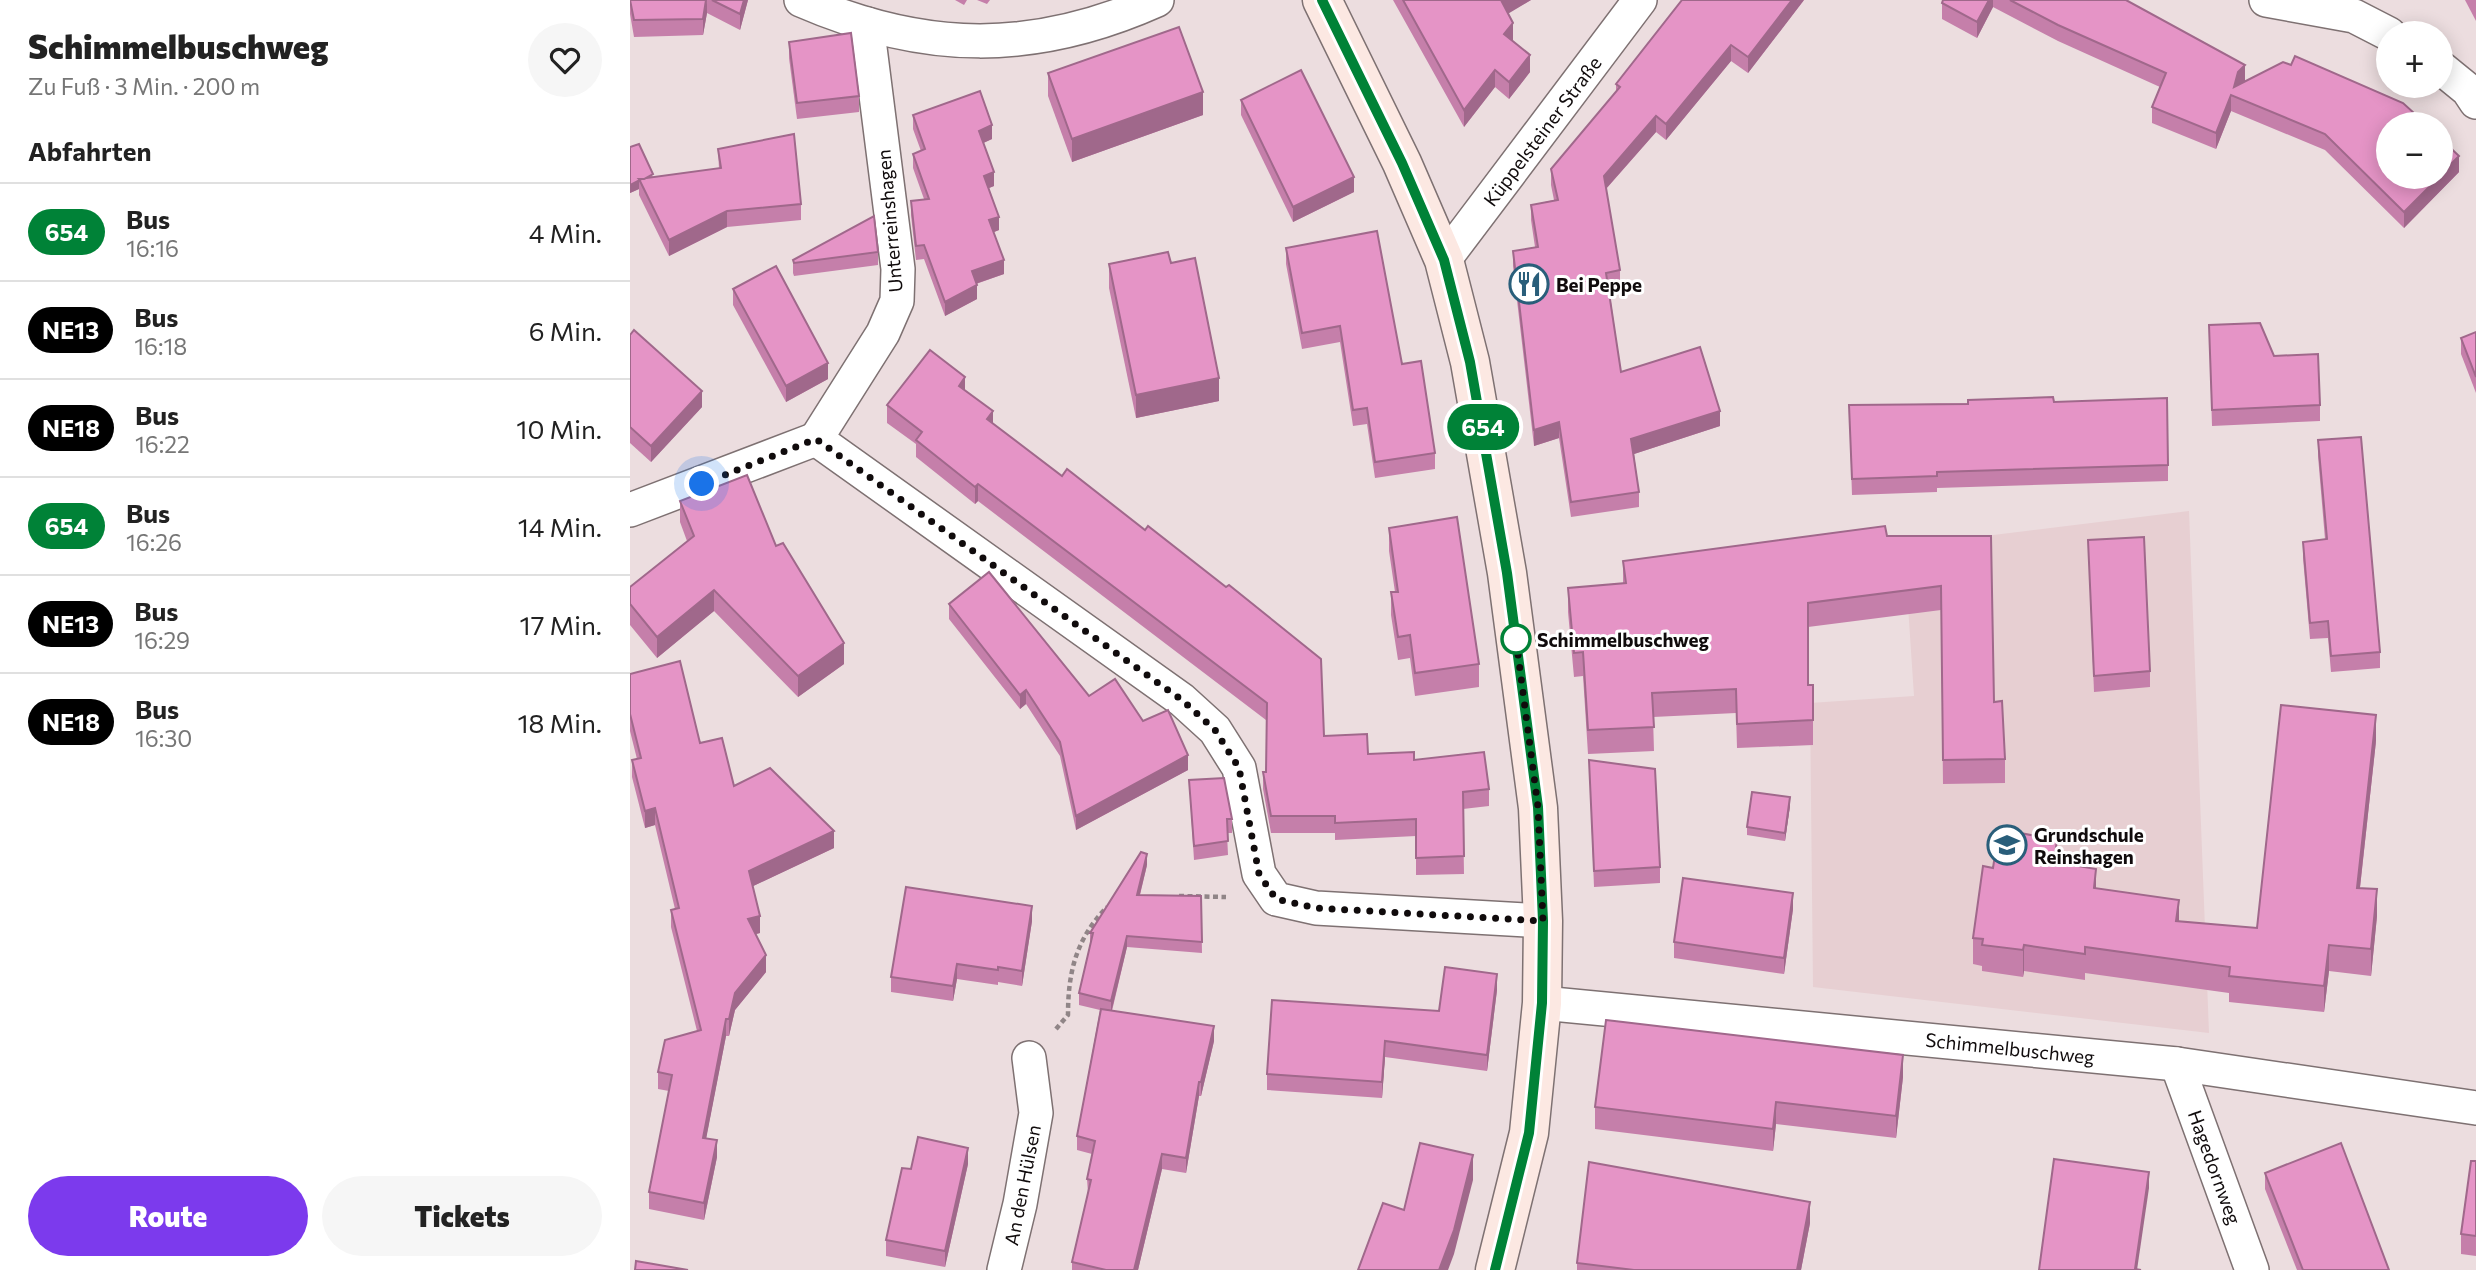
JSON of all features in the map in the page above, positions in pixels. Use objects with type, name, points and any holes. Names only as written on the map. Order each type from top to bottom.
[{"type":"main road","points":[[1322,0],[1402,163],[1444,260],[1470,362],[1507,573],[1538,807],[1543,921],[1542,1003],[1529,1133],[1495,1270]]},
{"type":"street","points":[[801,0],[867,24],[958,40],[1031,39],[1084,28],[1157,0]]},
{"type":"street","name":"Küppelsteiner Straße","points":[[1444,260],[1640,0]]},
{"type":"street","points":[[2266,0],[2354,16],[2376,27]]},
{"type":"street","name":"Unterreinshagen","points":[[816,439],[883,333],[897,301],[898,269],[867,24]]},
{"type":"street","points":[[2453,78],[2468,90],[2476,102]]},
{"type":"street","points":[[630,510],[816,439],[1182,700],[1215,730],[1239,768],[1259,874],[1276,899],[1316,908],[1543,921]]},
{"type":"street","name":"Schimmelbuschweg","points":[[1542,1003],[2177,1064],[2476,1108]]},
{"type":"street","name":"An den Hülsen","points":[[1004,1270],[1020,1203],[1036,1113],[1028,1058]]},
{"type":"street","name":"Hagedornweg","points":[[2177,1064],[2252,1270]]},
{"type":"path","points":[[1167,896],[1276,899]]},
{"type":"path","points":[[1068,993],[1077,949],[1091,924],[1115,899]]},
{"type":"shaded area","name":"Grundschule Reinshagen","points":[[2189,511],[2209,1033],[1813,987],[1810,703],[1914,696],[1904,546]]},
{"type":"building","points":[[630,0],[706,0],[703,19],[634,20]]},
{"type":"building","points":[[712,0],[744,0],[740,14]]},
{"type":"building","points":[[1403,0],[1501,0],[1513,23],[1504,34],[1530,55],[1509,82],[1495,70],[1464,110]]},
{"type":"building","points":[[1682,0],[1792,0],[1748,57],[1731,45],[1666,124],[1656,116],[1604,176],[1620,270],[1606,273],[1621,372],[1700,347],[1720,411],[1631,439],[1639,492],[1571,502],[1559,422],[1534,430],[1513,251],[1538,247],[1531,205],[1558,200],[1551,169],[1620,87],[1616,84]]},
{"type":"building","points":[[1943,0],[1989,0],[1977,22],[1942,3]]},
{"type":"building","points":[[2010,0],[2126,0],[2245,65],[2238,72],[2234,87],[2283,62],[2291,65],[2295,56],[2376,91],[2376,98],[2392,98],[2403,103],[2413,112],[2376,112],[2376,184],[2325,134],[2231,95],[2216,133],[2152,107],[2166,73],[2058,25]]},
{"type":"building","points":[[1179,27],[1203,92],[1072,139],[1048,73]]},
{"type":"building","points":[[851,33],[859,96],[797,103],[789,42]]},
{"type":"building","points":[[1301,70],[1354,177],[1293,207],[1241,100]]},
{"type":"building","points":[[980,91],[992,125],[979,131],[994,172],[984,176],[999,217],[989,220],[1004,260],[972,271],[977,285],[945,302],[924,245],[916,246],[911,201],[929,199],[913,154],[925,149],[913,115]]},
{"type":"building","points":[[794,134],[801,204],[727,211],[669,240],[639,179],[721,168],[718,149]]},
{"type":"building","points":[[639,144],[653,174],[630,185],[630,147]]},
{"type":"building","points":[[2453,150],[2459,156],[2453,162]]},
{"type":"building","points":[[2381,189],[2427,189],[2404,212]]},
{"type":"building","points":[[874,216],[878,252],[794,263],[793,260]]},
{"type":"building","points":[[1377,231],[1402,364],[1421,361],[1435,453],[1375,462],[1367,408],[1353,410],[1340,326],[1302,333],[1286,248]]},
{"type":"building","points":[[1168,252],[1171,263],[1195,258],[1219,378],[1136,395],[1109,264]]},
{"type":"building","points":[[776,266],[828,363],[786,386],[733,289]]},
{"type":"building","points":[[2260,323],[2274,356],[2318,354],[2320,405],[2212,410],[2209,325]]},
{"type":"building","points":[[634,330],[702,391],[651,446],[630,427],[630,335]]},
{"type":"building","points":[[2476,332],[2476,377],[2461,338]]},
{"type":"building","points":[[930,350],[965,377],[959,386],[993,411],[987,419],[1062,476],[1067,469],[1145,530],[1148,526],[1226,587],[1229,585],[1321,659],[1324,736],[1367,734],[1368,754],[1414,752],[1414,760],[1484,752],[1489,789],[1463,792],[1464,856],[1416,858],[1416,819],[1335,823],[1335,816],[1271,816],[1263,772],[1266,772],[1267,703],[978,484],[975,487],[916,440],[922,432],[887,405]]},
{"type":"building","points":[[2053,397],[2054,402],[2167,398],[2168,465],[1937,472],[1937,476],[1852,479],[1849,405],[1968,404],[1968,400]]},
{"type":"building","points":[[2361,437],[2380,652],[2331,656],[2328,621],[2310,623],[2303,542],[2327,539],[2318,440]]},
{"type":"building","points":[[747,475],[776,546],[783,543],[844,643],[798,676],[714,590],[657,637],[630,604],[630,587],[694,536],[680,501]]},
{"type":"building","points":[[1457,517],[1479,664],[1415,673],[1410,635],[1398,637],[1391,592],[1398,592],[1389,528]]},
{"type":"building","points":[[1885,526],[1887,536],[1991,536],[1994,702],[2002,701],[2005,759],[1943,760],[1941,586],[1808,603],[1808,685],[1813,685],[1813,720],[1737,724],[1736,689],[1652,693],[1654,727],[1588,730],[1583,652],[1574,653],[1568,588],[1626,583],[1623,561]]},
{"type":"building","points":[[2144,537],[2150,671],[2094,676],[2088,540]]},
{"type":"building","points":[[989,572],[1089,696],[1115,679],[1143,721],[1168,710],[1188,755],[1076,816],[1060,742],[1026,690],[1020,695],[949,604]]},
{"type":"building","points":[[680,661],[700,743],[722,738],[734,786],[770,768],[834,831],[749,871],[760,916],[748,919],[766,955],[735,993],[729,1019],[726,1019],[703,1138],[717,1140],[704,1203],[649,1192],[672,1075],[658,1072],[665,1040],[701,1030],[671,910],[679,908],[655,808],[645,811],[632,760],[641,758],[630,714],[630,674]]},
{"type":"building","points":[[2281,705],[2376,715],[2357,888],[2377,889],[2371,949],[2329,945],[2324,986],[2229,976],[2230,967],[2085,947],[2085,954],[2024,945],[2023,950],[1982,945],[1983,939],[1973,938],[1983,866],[1993,868],[1999,829],[2057,840],[2054,862],[2096,869],[2094,888],[2179,900],[2176,921],[2257,928]]},
{"type":"building","points":[[1589,760],[1655,769],[1660,867],[1594,871]]},
{"type":"building","points":[[1224,778],[1232,819],[1227,819],[1228,841],[1194,846],[1189,780]]},
{"type":"building","points":[[1752,792],[1790,797],[1785,833],[1747,827]]},
{"type":"building","points":[[1141,852],[1147,854],[1137,895],[1201,896],[1202,942],[1127,936],[1111,1001],[1079,993],[1093,933],[1090,933]]},
{"type":"building","points":[[1683,878],[1793,893],[1784,958],[1674,942]]},
{"type":"building","points":[[906,887],[1032,906],[1022,971],[957,964],[953,986],[891,977]]},
{"type":"building","points":[[1445,967],[1497,974],[1487,1055],[1385,1041],[1382,1082],[1267,1074],[1272,1000],[1439,1011]]},
{"type":"building","points":[[1101,1009],[1214,1026],[1199,1082],[1186,1158],[1162,1154],[1134,1270],[1106,1270],[1072,1262],[1091,1180],[1087,1179],[1095,1141],[1077,1136]]},
{"type":"building","points":[[1606,1020],[1903,1055],[1896,1116],[1776,1102],[1773,1129],[1595,1107]]},
{"type":"building","points":[[918,1137],[968,1148],[945,1251],[886,1240],[902,1168],[911,1169]]},
{"type":"building","points":[[1420,1143],[1473,1155],[1454,1230],[1439,1270],[1358,1270],[1383,1203],[1404,1210]]},
{"type":"building","points":[[2341,1143],[2389,1270],[2303,1270],[2265,1173]]},
{"type":"building","points":[[2054,1159],[2149,1172],[2135,1269],[2141,1270],[2039,1270]]},
{"type":"building","points":[[2471,1161],[2476,1161],[2476,1236],[2461,1234]]},
{"type":"building","points":[[1589,1162],[1810,1202],[1797,1270],[1634,1270],[1577,1263]]},
{"type":"building","points":[[636,1261],[688,1270],[635,1270]]},
{"type":"bus line","name":"654","points":[[1322,0],[1402,163],[1444,260],[1470,362],[1490,459],[1507,573],[1538,807],[1543,921],[1542,1003],[1529,1133],[1495,1270]]},
{"type":"place","name":"Bei Peppe","points":[[1529,284]]},
{"type":"place","name":"Schimmelbuschweg","points":[[1516,639]]},
{"type":"place","name":"Grundschule Reinshagen","points":[[2007,845]]},
{"type":"route","points":[[702,484],[816,439],[1182,700],[1215,730],[1239,768],[1259,874],[1276,899],[1316,908],[1543,921],[1538,807],[1516,639]]}]
